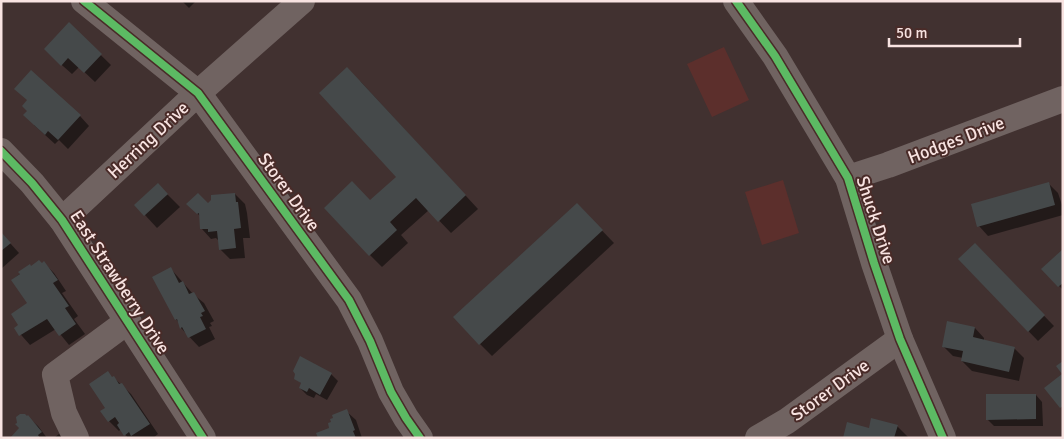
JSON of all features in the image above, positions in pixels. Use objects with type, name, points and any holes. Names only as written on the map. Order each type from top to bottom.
[{"type":"street","name":"Storer Drive","points":[[84,1],[198,94],[349,300],[370,341],[391,392],[420,438]]},
{"type":"street","name":"Herring Drive","points":[[62,220],[302,1]]},
{"type":"street","name":"Shuck Drive","points":[[736,1],[775,56],[848,178],[900,340],[943,438]]},
{"type":"street","name":"Hodges Drive","points":[[848,178],[888,165],[1063,99]]},
{"type":"street","name":"East Strawberry Drive","points":[[1,151],[32,183],[62,220],[202,438]]},
{"type":"street","points":[[76,438],[64,413],[55,374],[128,321]]},
{"type":"street","name":"Storer Drive","points":[[758,438],[788,420],[900,340]]},
{"type":"shaded area","points":[[724,47],[749,100],[712,117],[687,64]]},
{"type":"shaded area","points":[[783,180],[799,233],[762,245],[745,192]]},
{"type":"building","points":[[69,22],[102,54],[84,73],[68,58],[61,66],[44,49]]},
{"type":"building","points":[[347,67],[466,195],[438,222],[416,198],[390,222],[397,230],[369,256],[324,208],[352,181],[370,200],[396,177],[319,93]]},
{"type":"building","points":[[31,70],[81,115],[58,140],[48,131],[45,135],[23,115],[27,111],[22,106],[27,100],[14,89]]},
{"type":"building","points":[[1049,182],[1055,205],[977,227],[971,204]]},
{"type":"building","points":[[158,183],[168,194],[144,216],[134,205]]},
{"type":"building","points":[[198,193],[208,203],[211,200],[211,195],[235,193],[241,228],[234,229],[236,248],[219,250],[217,231],[208,232],[208,229],[200,229],[199,213],[197,214],[186,204]]},
{"type":"building","points":[[577,203],[603,230],[479,345],[453,317]]},
{"type":"building","points":[[1,232],[11,243],[1,251]]},
{"type":"building","points":[[975,243],[1045,315],[1028,332],[958,259]]},
{"type":"building","points":[[1063,249],[1063,283],[1058,287],[1041,269]]},
{"type":"building","points":[[39,260],[42,263],[44,261],[58,280],[53,283],[69,306],[65,308],[76,324],[59,336],[47,319],[19,336],[14,328],[18,325],[11,314],[27,303],[11,280],[20,274],[18,272]]},
{"type":"building","points":[[171,267],[179,283],[183,281],[189,294],[194,292],[205,311],[201,313],[203,316],[200,317],[206,329],[188,338],[182,327],[180,329],[177,319],[175,320],[152,277]]},
{"type":"building","points":[[947,321],[975,327],[973,337],[1015,347],[1009,372],[961,361],[963,351],[942,347]]},
{"type":"building","points":[[300,356],[332,373],[320,395],[309,388],[307,392],[299,388],[301,383],[294,379],[295,374],[293,371]]},
{"type":"building","points":[[1063,361],[1063,406],[1060,408],[1044,388],[1062,374],[1056,366]]},
{"type":"building","points":[[108,371],[119,384],[122,383],[150,424],[131,436],[129,432],[124,436],[117,425],[119,423],[115,417],[108,422],[100,411],[105,408],[89,384]]},
{"type":"building","points":[[986,394],[1036,394],[1036,419],[986,420]]},
{"type":"building","points":[[347,409],[356,438],[318,438],[316,433],[329,428],[328,423],[333,418],[332,415]]},
{"type":"building","points":[[20,414],[28,415],[42,432],[38,435],[40,438],[10,438],[19,428],[15,424],[17,423],[16,417]]},
{"type":"building","points":[[871,418],[898,425],[894,438],[843,438],[847,422],[869,428]]},
{"type":"cycle path","points":[[84,1],[198,93],[349,300],[370,341],[391,392],[420,438]]},
{"type":"cycle path","points":[[736,1],[775,56],[848,178],[900,339],[943,438]]},
{"type":"cycle path","points":[[1,151],[32,183],[62,220],[203,438]]}]
